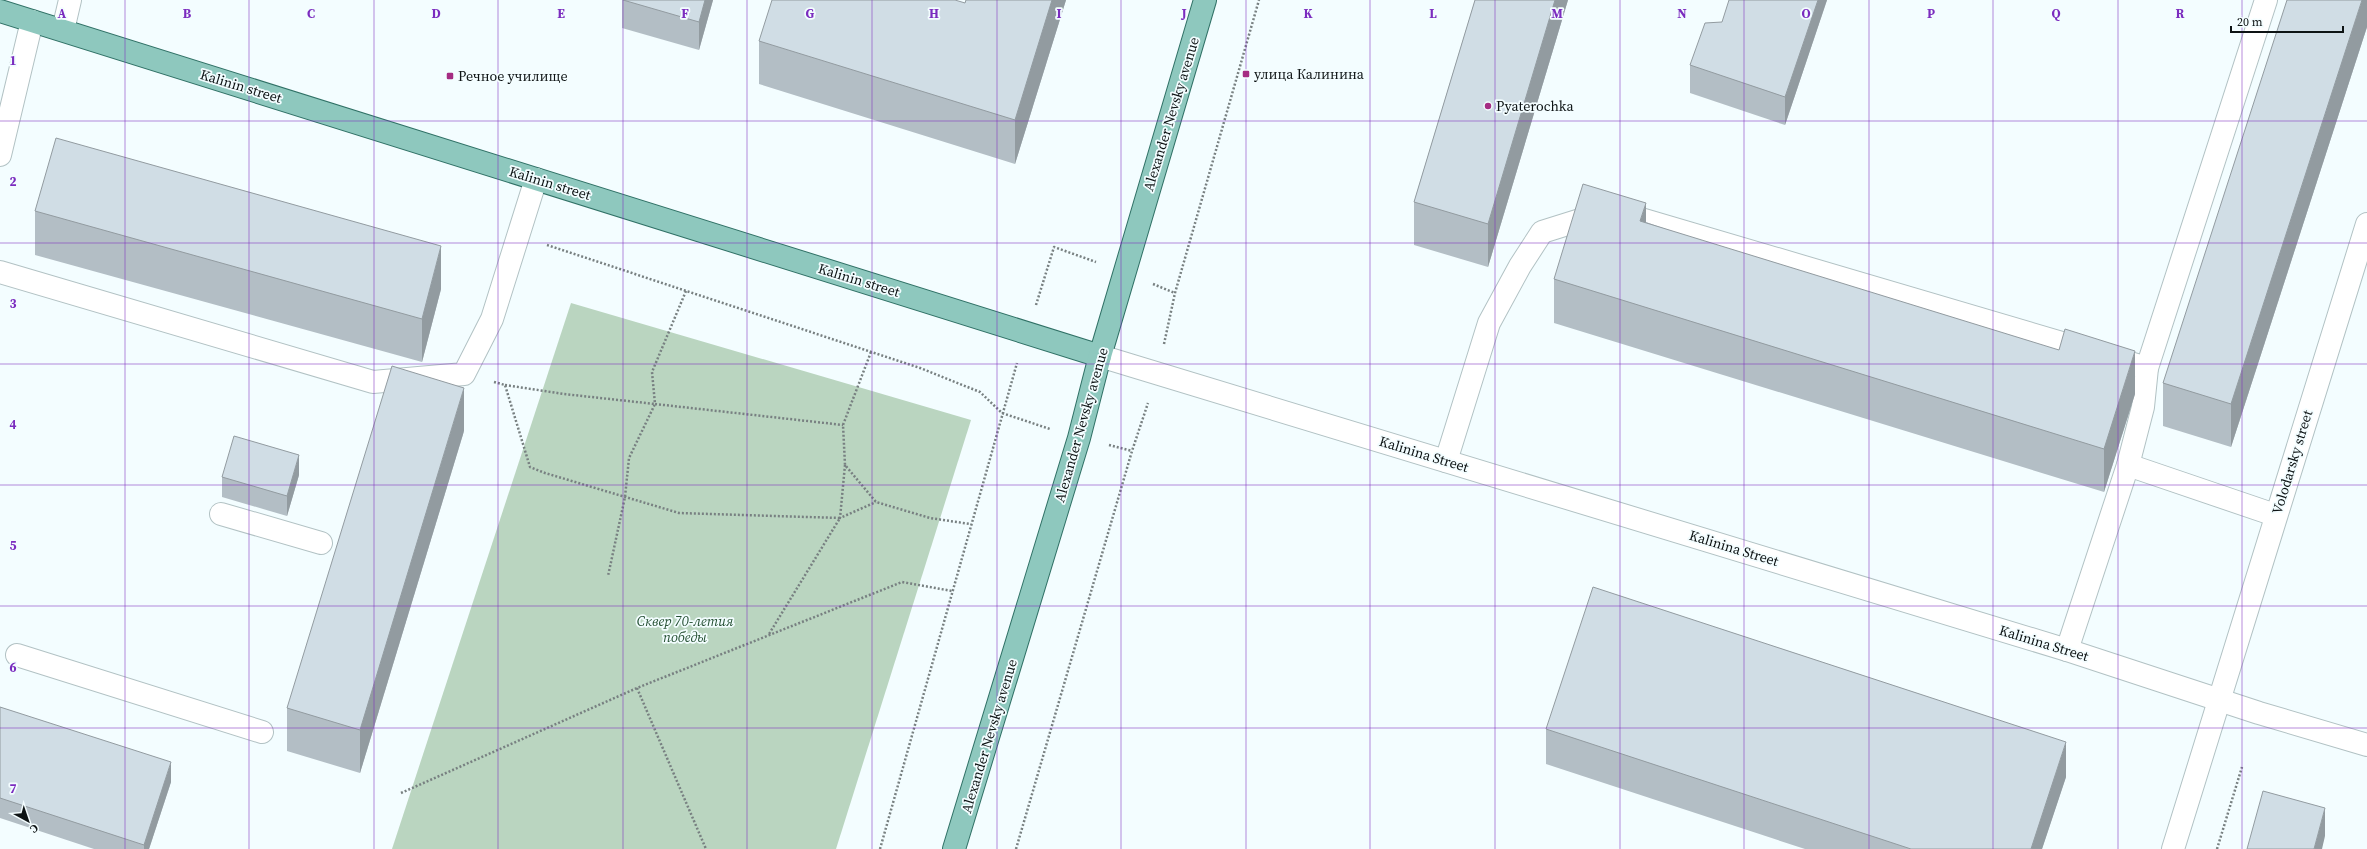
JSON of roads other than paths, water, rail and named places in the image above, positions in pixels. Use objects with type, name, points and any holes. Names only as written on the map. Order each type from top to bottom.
[{"type":"main road","name":"Alexander Nevsky avenue","points":[[954,849],[1079,438],[1100,356],[1205,0]]},
{"type":"main road","name":"Kalinin street","points":[[0,12],[63,30],[1100,356]]},
{"type":"street","points":[[63,30],[70,0]]},
{"type":"street","points":[[2067,650],[2128,465],[2143,407],[2146,368],[2266,0]]},
{"type":"street","points":[[0,155],[32,21]]},
{"type":"street","points":[[0,272],[373,382],[464,374],[492,319],[536,179]]},
{"type":"street","points":[[1446,461],[1489,323],[1520,266],[1542,232],[1593,216],[1641,219],[2146,368]]},
{"type":"street","name":"Volodarsky street","points":[[2174,849],[2275,515],[2367,224]]},
{"type":"street","name":"Kalinina Street","points":[[1100,356],[2067,650],[2218,700],[2367,745]]},
{"type":"street","points":[[2128,465],[2275,515]]},
{"type":"street","points":[[221,514],[321,543]]},
{"type":"street","points":[[17,655],[262,732]]},
{"type":"place","name":"улица Калинина","points":[[1246,74]]},
{"type":"place","name":"Речное училище","points":[[450,76]]},
{"type":"place","name":"Pyaterochka","points":[[1488,106]]},
{"type":"park label","name":"Сквер 70-летия победы","points":[[685,630]]}]
